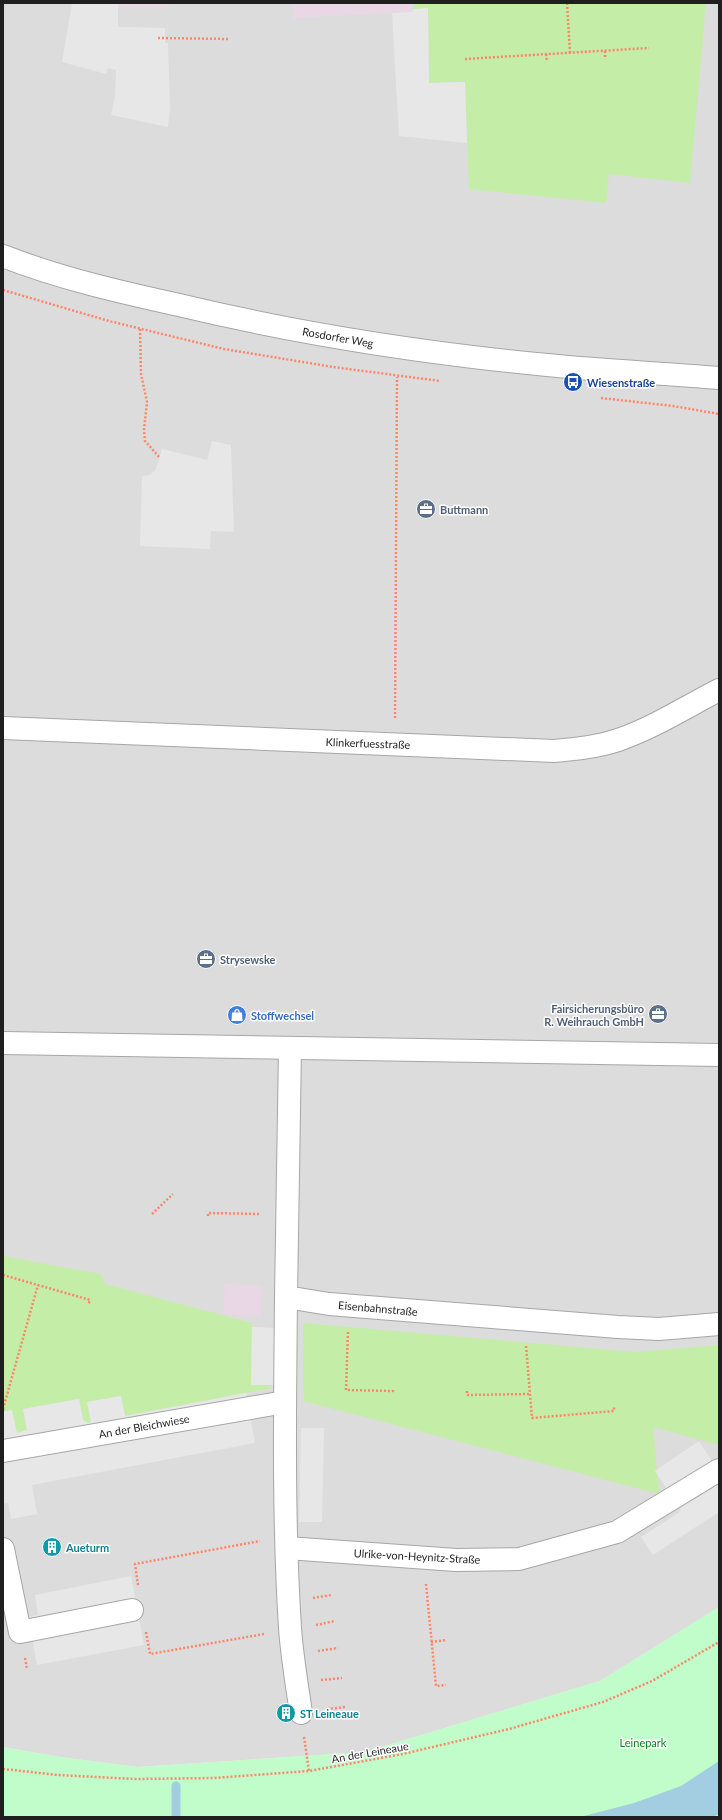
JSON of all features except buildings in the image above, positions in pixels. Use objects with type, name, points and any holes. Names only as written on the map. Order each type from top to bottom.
[{"type":"street","name":"Rosdorfer Weg","points":[[3,256],[28,266],[126,293],[313,334],[398,347],[549,366],[719,378]]},
{"type":"street","name":"Rosdorfer Weg","points":[[680,375],[719,394]]},
{"type":"street","name":"Klinkerfuesstraße","points":[[3,728],[554,751],[587,748],[616,741],[638,732],[719,690]]},
{"type":"street","points":[[3,1043],[719,1055]]},
{"type":"street","points":[[290,1048],[285,1402],[287,1542],[290,1630],[301,1713]]},
{"type":"street","name":"Eisenbahnstraße","points":[[286,1297],[349,1306],[618,1327],[659,1329],[719,1324]]},
{"type":"street","name":"An der Bleichwiese","points":[[3,1451],[285,1402]]},
{"type":"street","name":"Ulrike-von-Heynitz-Straße","points":[[287,1542],[423,1558],[456,1560],[519,1558],[618,1532],[719,1470]]},
{"type":"street","points":[[3,1548],[20,1632],[132,1610]]},
{"type":"path","points":[[567,3],[570,53]]},
{"type":"path","points":[[158,38],[230,39]]},
{"type":"path","points":[[465,59],[649,48]]},
{"type":"path","points":[[605,51],[605,59]]},
{"type":"path","points":[[546,54],[547,62]]},
{"type":"path","points":[[140,329],[142,374],[147,402],[144,430],[146,441],[160,458]]},
{"type":"path","points":[[395,744],[398,347]]},
{"type":"path","points":[[594,397],[673,406],[719,414]]},
{"type":"path","points":[[152,1214],[173,1194]]},
{"type":"path","points":[[208,1216],[208,1213],[287,1215]]},
{"type":"path","points":[[3,1275],[90,1300],[88,1305]]},
{"type":"path","points":[[3,1409],[38,1285]]},
{"type":"path","points":[[349,1306],[346,1390],[393,1391],[393,1388]]},
{"type":"path","points":[[523,1320],[532,1418],[581,1412],[614,1411],[614,1408]]},
{"type":"path","points":[[467,1391],[467,1395],[530,1394]]},
{"type":"path","points":[[138,1586],[135,1564],[287,1542]]},
{"type":"path","points":[[423,1558],[436,1686],[446,1685]]},
{"type":"path","points":[[146,1631],[150,1654],[290,1630]]},
{"type":"path","points":[[432,1642],[447,1640]]},
{"type":"path","name":"An der Leineaue","points":[[3,1769],[58,1775],[135,1779],[214,1778],[309,1770],[436,1747],[510,1729],[603,1702],[652,1681],[719,1642]]},
{"type":"path","points":[[301,1713],[309,1770]]},
{"type":"shaded area","points":[[3,3],[719,3],[719,1607],[600,1681],[365,1752],[138,1767],[60,1757],[3,1747]]},
{"type":"shaded area","points":[[72,3],[118,3],[118,27],[165,28],[165,43],[168,43],[170,108],[168,127],[111,115],[115,96],[116,70],[108,68],[106,74],[62,62]]},
{"type":"shaded area","points":[[118,3],[169,3],[169,8],[118,7]]},
{"type":"shaded area","points":[[292,3],[411,3],[411,12],[293,18]]},
{"type":"shaded area","points":[[428,8],[429,83],[465,82],[467,143],[399,136],[392,13],[411,12],[414,9]]},
{"type":"shaded area","points":[[212,441],[231,445],[234,532],[211,531],[210,549],[140,546],[142,476],[150,475],[156,469],[162,449],[207,460]]},
{"type":"shaded area","points":[[225,1284],[262,1286],[261,1316],[224,1314]]},
{"type":"shaded area","points":[[252,1327],[275,1328],[274,1385],[251,1385]]},
{"type":"shaded area","points":[[246,1393],[255,1443],[32,1485],[37,1514],[11,1519],[8,1503],[3,1504],[3,1412],[12,1410],[17,1433],[27,1430],[23,1409],[79,1399],[83,1420],[88,1423],[91,1422],[87,1402],[121,1396],[125,1416]]},
{"type":"shaded area","points":[[301,1428],[324,1428],[322,1522],[299,1522]]},
{"type":"shaded area","points":[[699,1441],[719,1472],[719,1512],[653,1555],[641,1537],[681,1511],[655,1471]]},
{"type":"shaded area","points":[[131,1576],[144,1645],[37,1665],[28,1617],[38,1615],[35,1595]]},
{"type":"green space","points":[[414,3],[706,3],[690,183],[609,174],[606,203],[469,189],[465,82],[429,83],[428,9],[414,9]]},
{"type":"green space","points":[[3,1256],[101,1274],[105,1284],[252,1323],[251,1385],[274,1385],[267,1389],[125,1416],[121,1396],[88,1402],[91,1422],[88,1423],[83,1420],[79,1399],[23,1409],[27,1431],[16,1433],[12,1410],[3,1412]]},
{"type":"green space","points":[[303,1323],[635,1352],[719,1345],[719,1445],[653,1427],[659,1494],[303,1401]]},
{"type":"green space","name":"Leinepark","points":[[719,1607],[719,1817],[3,1817],[3,1747],[60,1757],[138,1767],[365,1752],[600,1681]]},
{"type":"water","points":[[719,1761],[719,1814],[713,1817],[580,1817],[634,1803],[681,1786]]},
{"type":"waterway","points":[[176,1786],[176,1817]]},
{"type":"place","name":"Wiesenstraße","points":[[573,382]]},
{"type":"place","name":"Buttmann","points":[[426,509]]},
{"type":"place","name":"Strysewske","points":[[206,959]]},
{"type":"place","name":"Fairsicherungsbüro R. Weihrauch GmbH","points":[[658,1014]]},
{"type":"place","name":"Stoffwechsel","points":[[237,1015]]},
{"type":"place","name":"Aueturm","points":[[52,1547]]},
{"type":"place","name":"ST Leineaue","points":[[286,1713]]}]
